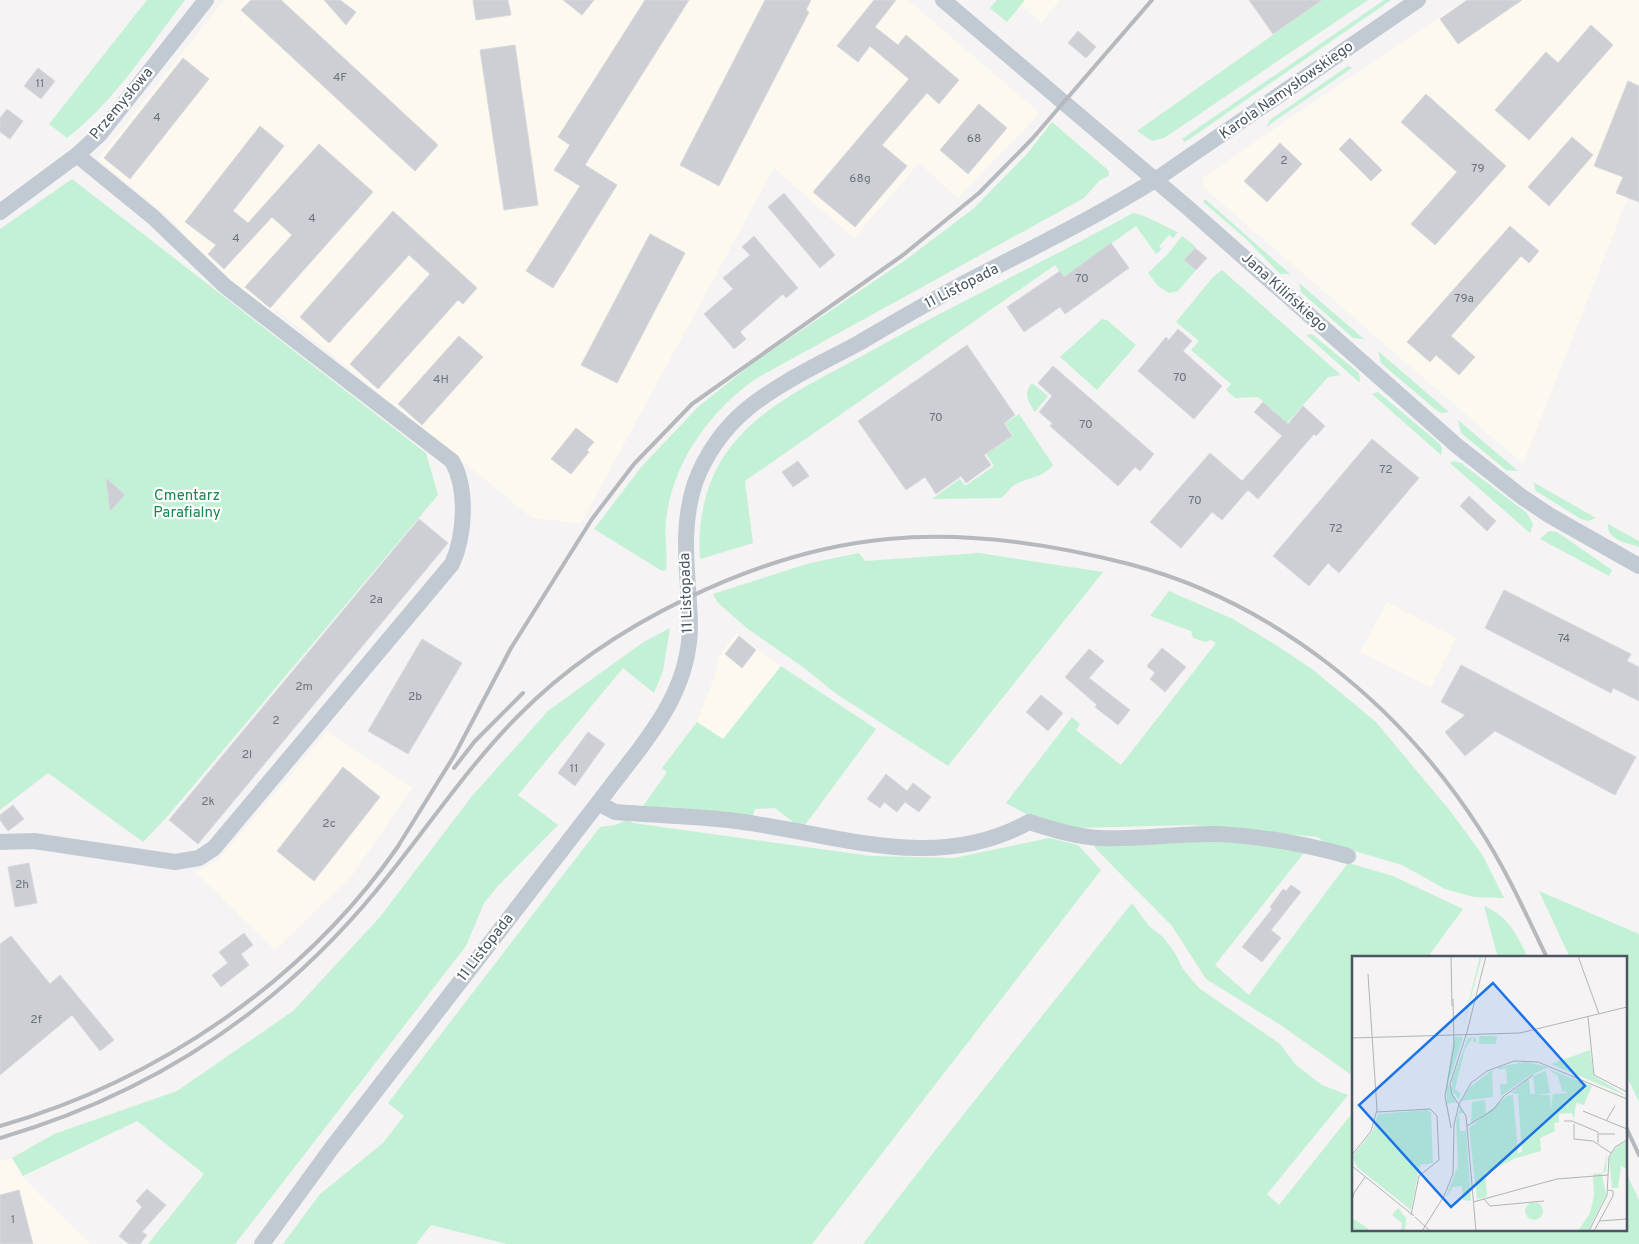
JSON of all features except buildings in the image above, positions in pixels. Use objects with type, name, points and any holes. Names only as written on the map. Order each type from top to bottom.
[{"type":"street","name":"Przemysłowa","points":[[0,212],[77,155],[108,126],[206,0]]},
{"type":"street","name":"Jana Kilińskiego","points":[[943,0],[1156,180],[1438,429],[1522,497],[1549,515],[1639,566]]},
{"type":"street","name":"Karola Namysłowskiego","points":[[1156,180],[1418,0]]},
{"type":"street","points":[[0,842],[34,841],[175,862],[192,860],[206,854],[243,814],[452,564],[460,536],[462,486],[452,461],[232,292],[148,212],[77,155]]},
{"type":"street","name":"11 Listopada","points":[[262,1244],[331,1149],[658,725],[674,698],[686,660],[690,627],[685,539],[688,509],[704,463],[728,428],[752,405],[792,380],[958,287],[1114,205],[1156,180]]},
{"type":"street","points":[[598,803],[615,812],[729,820],[869,846],[936,847],[971,843],[999,837],[1029,822],[1060,831],[1099,838],[1179,834],[1271,839],[1348,856]]},
{"type":"shaded area","points":[[224,0],[908,0],[1040,113],[958,198],[919,163],[854,238],[774,168],[581,523],[532,518],[276,309],[271,314],[207,262],[174,222],[98,159]]},
{"type":"shaded area","points":[[1025,0],[1060,0],[1041,23],[1021,5]]},
{"type":"shaded area","points":[[1465,0],[1639,0],[1639,169],[1523,464],[1204,188],[1203,177]]},
{"type":"shaded area","points":[[1387,602],[1456,638],[1431,687],[1360,652]]},
{"type":"shaded area","points":[[736,633],[781,666],[723,739],[697,722],[716,673],[718,658]]},
{"type":"shaded area","points":[[327,732],[412,788],[351,877],[275,950],[195,872],[217,861]]},
{"type":"shaded area","points":[[12,1158],[23,1176],[42,1197],[91,1244],[0,1244],[0,1161]]},
{"type":"green space","points":[[147,0],[185,0],[116,91],[67,138],[49,124]]},
{"type":"green space","points":[[997,0],[1025,0],[1007,22],[990,8]]},
{"type":"green space","points":[[1322,0],[1368,0],[1164,138],[1152,141],[1137,131]]},
{"type":"green space","points":[[1384,0],[1391,0],[1185,142],[1182,139]]},
{"type":"green space","points":[[1348,66],[1352,68],[1266,127],[1270,120]]},
{"type":"green space","points":[[1052,122],[1108,170],[1109,176],[1100,180],[1084,198],[757,378],[740,391],[709,422],[685,458],[670,498],[666,520],[666,570],[662,571],[594,529],[642,466],[698,407],[753,363],[904,261],[973,209],[1027,154]]},
{"type":"green space","name":"Cmentarz Parafialny","points":[[72,179],[426,453],[438,495],[166,818],[143,842],[48,773],[0,810],[0,229]]},
{"type":"green space","points":[[1205,199],[1290,274],[1280,274],[1245,238],[1203,202]]},
{"type":"green space","points":[[1133,213],[1142,215],[1178,232],[1173,238],[1169,235],[1159,246],[1162,249],[1156,254],[1136,226],[1064,277],[1055,265],[745,481],[753,543],[700,559],[699,544],[702,514],[710,485],[723,457],[745,430],[760,417],[792,394],[929,319]]},
{"type":"green space","points":[[1182,236],[1196,247],[1184,260],[1196,270],[1178,291],[1169,293],[1158,286],[1148,273],[1168,254]]},
{"type":"green space","points":[[1222,270],[1341,375],[1328,377],[1287,423],[1258,397],[1235,398],[1226,390],[1231,384],[1191,350],[1199,341],[1176,322],[1213,277]]},
{"type":"green space","points":[[1299,283],[1364,339],[1353,338],[1301,292]]},
{"type":"green space","points":[[1102,319],[1107,320],[1136,345],[1097,390],[1060,357]]},
{"type":"green space","points":[[1312,334],[1359,373],[1360,383],[1306,335]]},
{"type":"green space","points":[[1378,351],[1449,412],[1441,413],[1435,409],[1381,363]]},
{"type":"green space","points":[[1032,383],[1048,396],[1035,412],[1027,394]]},
{"type":"green space","points":[[1378,392],[1440,444],[1442,448],[1441,455],[1372,394]]},
{"type":"green space","points":[[1019,414],[1053,465],[1049,469],[1040,475],[1016,484],[1001,498],[932,499],[960,479],[965,486],[994,466],[986,454],[1013,436],[1005,423]]},
{"type":"green space","points":[[1458,420],[1518,471],[1506,470],[1461,433]]},
{"type":"green space","points":[[1454,461],[1461,463],[1527,513],[1533,524],[1530,533],[1450,463]]},
{"type":"green space","points":[[1533,482],[1596,518],[1588,521],[1581,519],[1536,491]]},
{"type":"green space","points":[[1608,524],[1639,541],[1639,547],[1618,540],[1610,534]]},
{"type":"green space","points":[[1549,531],[1557,532],[1612,570],[1609,576],[1540,539]]},
{"type":"green space","points":[[859,553],[865,561],[979,553],[1103,572],[948,766],[835,693],[807,670],[748,629],[718,603],[713,594],[810,563]]},
{"type":"green space","points":[[1169,591],[1233,619],[1279,647],[1312,669],[1376,722],[1451,812],[1483,856],[1504,898],[1474,897],[1445,889],[1402,865],[1324,842],[1318,837],[1192,825],[1072,828],[1037,820],[1006,803],[1072,717],[1080,724],[1076,730],[1121,765],[1216,643],[1211,640],[1205,642],[1193,638],[1191,631],[1150,616]]},
{"type":"green space","points":[[670,628],[663,671],[654,693],[623,668],[518,795],[558,825],[497,887],[484,903],[466,946],[235,1244],[148,1244],[204,1174],[137,1121],[23,1176],[12,1158],[54,1134],[177,1091],[293,1011],[380,917],[472,796],[548,711],[642,643]]},
{"type":"green space","points":[[781,666],[876,729],[802,829],[775,808],[755,809],[752,818],[641,809],[667,772],[662,768],[697,722],[723,739]]},
{"type":"green space","points":[[627,820],[633,823],[871,856],[954,858],[1049,838],[1078,845],[1101,870],[812,1244],[507,1244],[431,1225],[416,1244],[283,1244],[320,1194],[383,1143],[404,1116],[388,1103],[600,827],[615,825]]},
{"type":"green space","points":[[1101,842],[1262,842],[1304,853],[1215,965],[1249,995],[1348,863],[1393,876],[1463,909],[1428,956],[1352,956],[1352,1075],[1282,1026],[1206,979],[1172,926],[1094,847]]},
{"type":"green space","points":[[1539,891],[1639,934],[1639,1102],[1626,1075],[1626,956],[1569,956]]},
{"type":"green space","points":[[1132,903],[1149,926],[1163,937],[1175,953],[1183,969],[1199,988],[1280,1044],[1296,1065],[1322,1085],[1348,1095],[1267,1194],[1279,1205],[1352,1113],[1352,1232],[1626,1232],[1626,1172],[1639,1200],[1639,1244],[863,1244]]},
{"type":"green space","points":[[1484,906],[1500,915],[1506,921],[1527,956],[1497,956]]},
{"type":"railway","points":[[395,851],[454,756],[511,648],[592,519],[634,464],[692,404],[903,255],[979,193],[1032,139],[1152,0]]},
{"type":"railway","points":[[0,1138],[55,1120],[108,1098],[159,1072],[207,1043],[253,1011],[337,935],[394,869],[480,758],[517,717],[554,683],[595,652],[640,623],[688,598],[738,576],[788,559],[839,546],[888,539],[918,537],[979,538],[1040,545],[1100,557],[1182,581],[1234,604],[1282,632],[1328,664],[1371,700],[1411,740],[1447,783],[1498,859],[1546,956]]},
{"type":"railway","points":[[454,768],[475,741],[523,693]]},
{"type":"railway","points":[[0,1126],[58,1107],[115,1082],[170,1053],[223,1020],[273,982],[319,940],[361,894],[399,845]]},
{"type":"railway","points":[[1626,1127],[1639,1155]]}]
